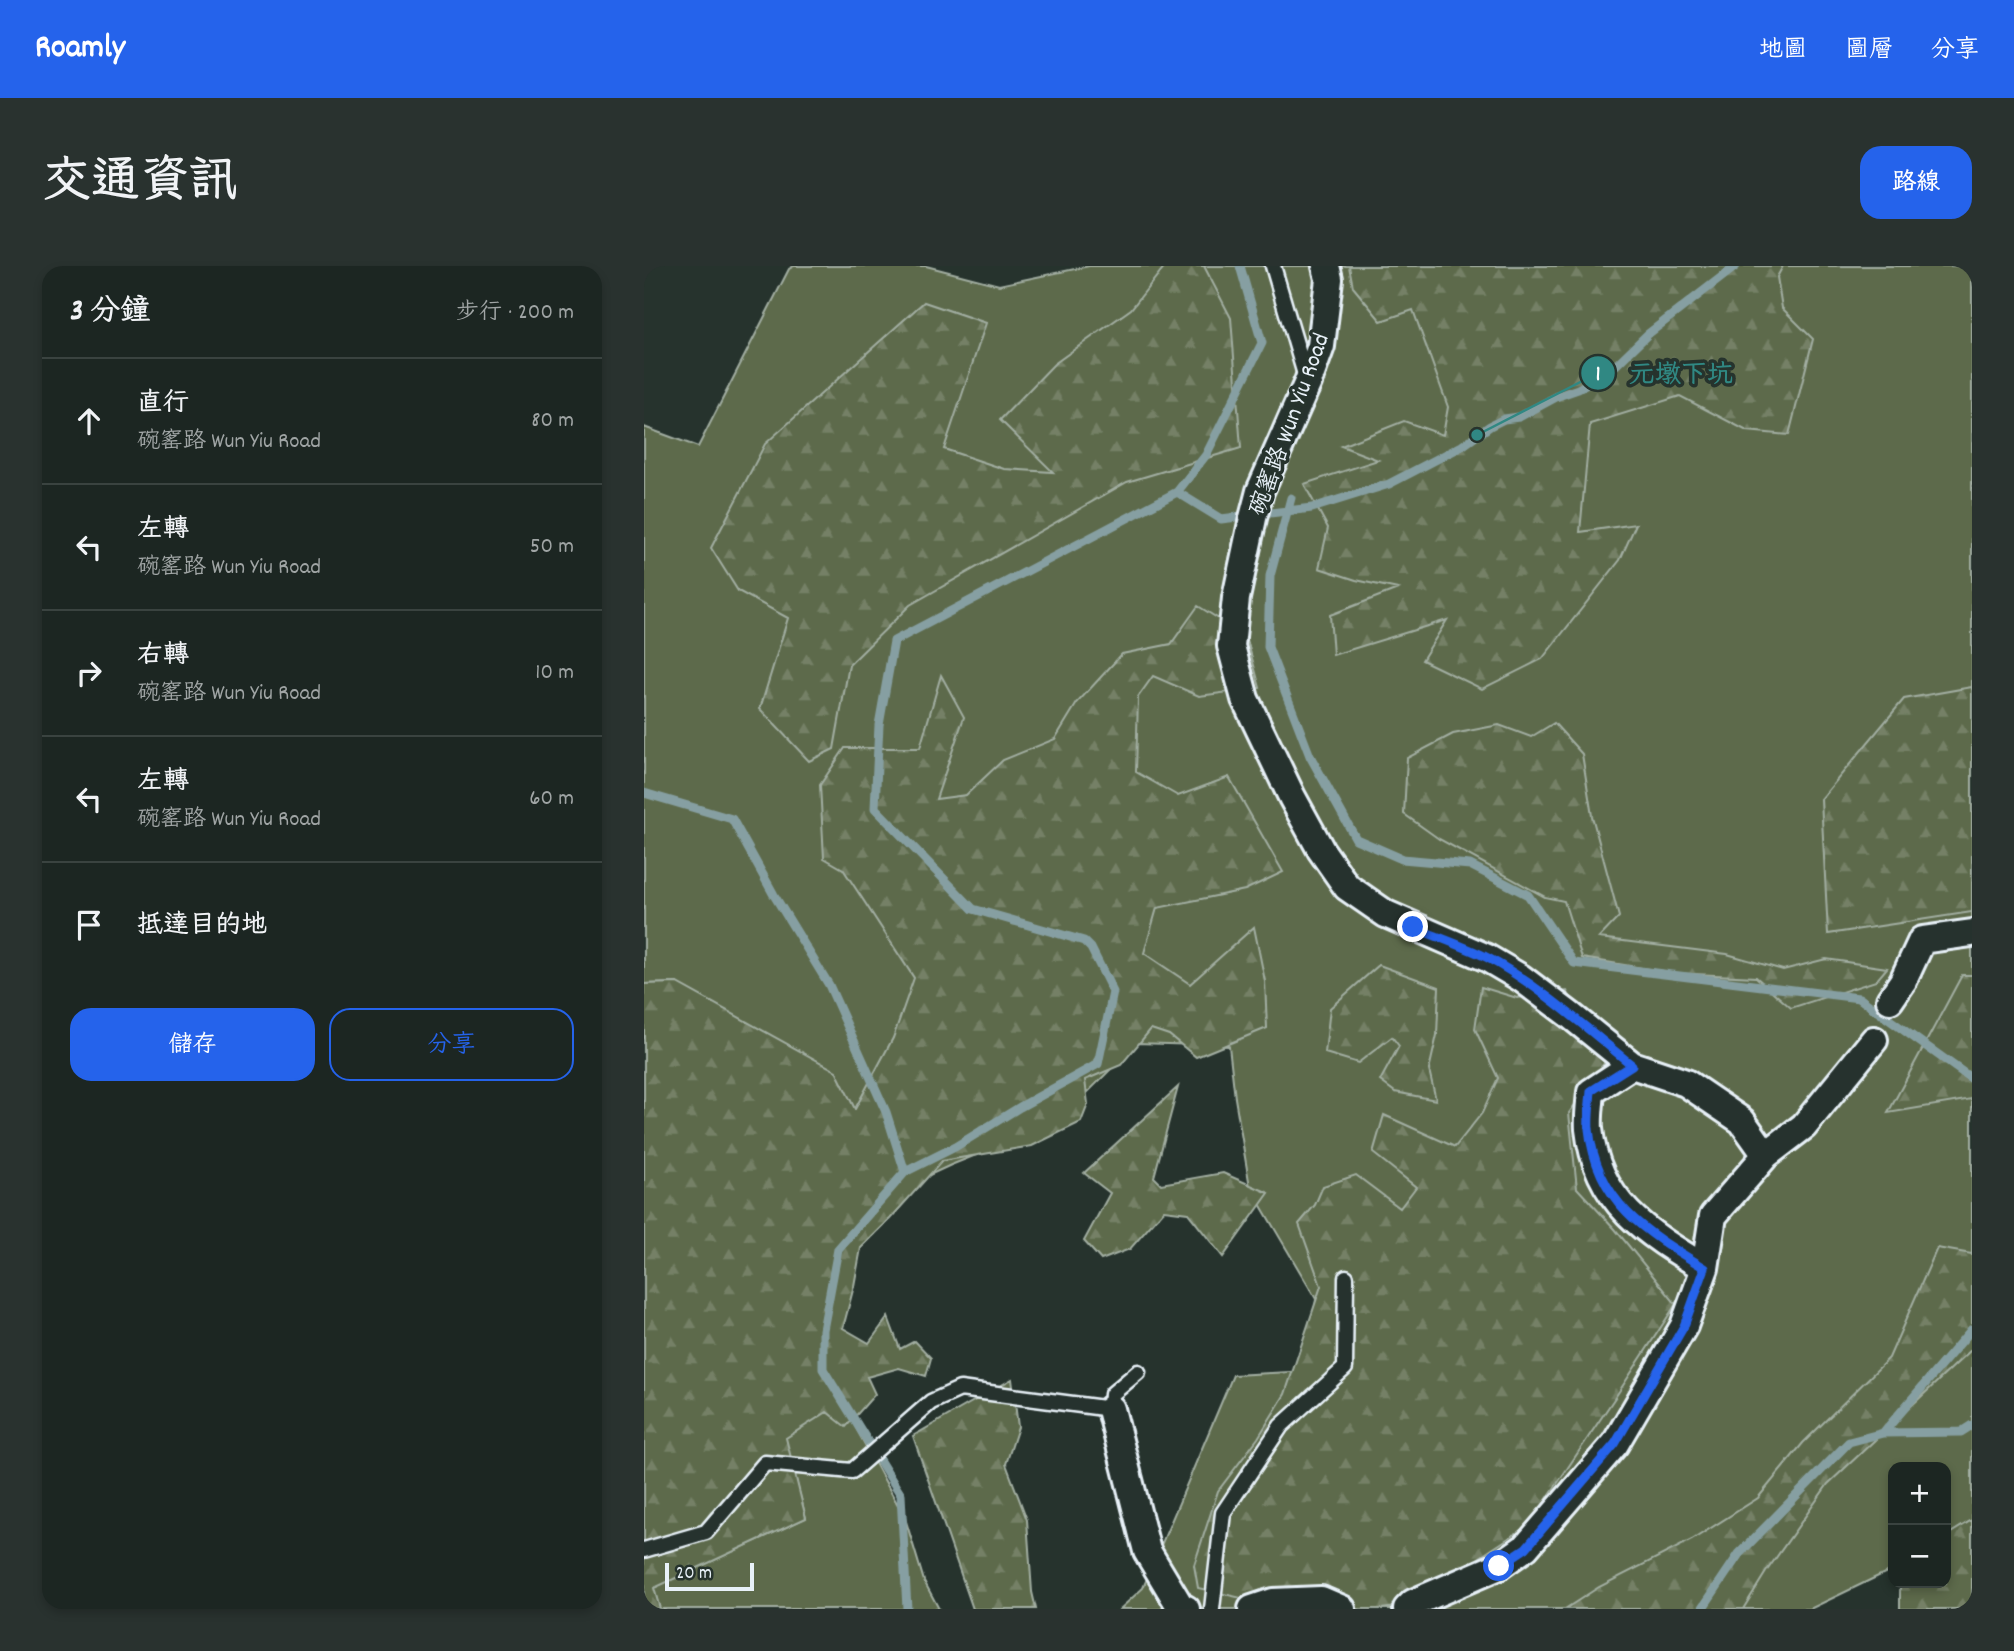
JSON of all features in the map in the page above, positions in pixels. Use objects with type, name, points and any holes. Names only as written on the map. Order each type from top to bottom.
[{"type":"street","name":"碗窰路 Wun Yiu Road","points":[[1326,266],[1329,279],[1321,345],[1308,382],[1260,491],[1236,598],[1231,646],[1245,699],[1292,797],[1321,850],[1347,887],[1386,914],[1487,958],[1521,978],[1632,1065],[1686,1083],[1742,1121],[1766,1155]]},
{"type":"street","points":[[1890,1000],[1903,981],[1923,940],[1972,933]]},
{"type":"street","points":[[1407,1609],[1413,1603],[1499,1566],[1526,1548],[1615,1444],[1684,1326],[1705,1268],[1713,1216],[1766,1155],[1804,1126],[1874,1040]]},
{"type":"street","points":[[1632,1065],[1591,1091],[1589,1128],[1596,1162],[1609,1192],[1628,1215],[1662,1242],[1705,1268]]},
{"type":"street","points":[[1111,1409],[1147,1551],[1180,1605],[1186,1609]]},
{"type":"street","points":[[1252,1609],[1273,1602],[1321,1600],[1342,1609]]},
{"type":"lane","points":[[1273,266],[1308,382]]},
{"type":"lane","points":[[1212,1609],[1223,1513],[1281,1426],[1345,1368],[1346,1278]]},
{"type":"lane","points":[[644,1550],[706,1532],[765,1463],[852,1471],[931,1402],[960,1389],[1111,1409],[1112,1394],[1138,1372]]},
{"type":"green space","points":[[794,266],[926,266],[999,285],[1089,266],[1972,266],[1972,1520],[1951,1533],[1951,1462],[1888,1462],[1888,1571],[1810,1609],[1120,1609],[1143,1588],[1233,1375],[1308,1371],[1316,1299],[1250,1187],[1229,1046],[1137,1043],[1057,1123],[951,1165],[858,1208],[808,1292],[851,1419],[905,1518],[924,1581],[939,1609],[660,1609],[653,1588],[806,1518],[677,983],[644,984],[644,427],[698,447],[789,269]]},
{"type":"green space","points":[[1165,266],[1204,266],[1231,318],[1241,448],[1127,482],[910,605],[849,665],[834,749],[809,761],[760,709],[788,618],[738,591],[711,548],[765,444],[924,302],[986,323],[944,449],[1004,469],[1053,472],[1000,420],[1054,364],[1131,309]]},
{"type":"green space","points":[[1349,266],[1783,266],[1777,277],[1782,308],[1813,339],[1789,435],[1747,431],[1680,396],[1590,424],[1580,532],[1636,524],[1620,560],[1542,659],[1482,689],[1422,660],[1447,620],[1333,655],[1330,615],[1398,589],[1319,568],[1328,528],[1304,484],[1378,460],[1341,446],[1404,421],[1443,435],[1448,407],[1413,310],[1381,321],[1353,287]]},
{"type":"green space","points":[[1198,606],[1246,636],[1260,688],[1199,696],[1153,676],[1138,697],[1136,772],[1178,796],[1229,777],[1283,872],[1245,890],[1157,908],[1144,953],[1190,984],[1254,927],[1265,981],[1267,1028],[1196,1057],[1169,1035],[1151,1029],[1121,1065],[1085,1080],[1088,1104],[1081,1122],[1032,1146],[942,1161],[861,1248],[843,1328],[869,1343],[888,1317],[900,1349],[915,1341],[931,1358],[926,1376],[899,1368],[867,1377],[875,1394],[846,1427],[827,1412],[786,1438],[806,1518],[654,1588],[660,1609],[644,1609],[644,984],[677,983],[836,1071],[855,1109],[893,1038],[914,978],[843,869],[824,858],[820,785],[845,748],[920,748],[941,675],[964,717],[936,799],[966,795],[1003,760],[1055,739],[1077,703],[1122,654],[1171,644]]},
{"type":"green space","points":[[1972,687],[1972,912],[1828,934],[1821,799],[1904,699]]},
{"type":"green space","points":[[1554,723],[1582,754],[1592,816],[1619,917],[1599,938],[1727,954],[1783,970],[1826,959],[1887,968],[1876,981],[1791,1008],[1756,977],[1673,973],[1582,958],[1564,901],[1545,897],[1439,839],[1404,814],[1407,758],[1453,734],[1499,725],[1531,737]]},
{"type":"green space","points":[[1379,965],[1439,987],[1437,1035],[1429,1070],[1436,1100],[1395,1092],[1380,1081],[1399,1046],[1392,1037],[1358,1063],[1325,1053],[1330,1008]]},
{"type":"green space","points":[[1962,975],[1972,975],[1972,1099],[1888,1113]]},
{"type":"green space","points":[[1481,987],[1517,998],[1567,991],[1607,1059],[1569,1113],[1577,1188],[1615,1229],[1676,1304],[1530,1524],[1474,1561],[1396,1607],[1381,1609],[1289,1609],[1198,1588],[1194,1565],[1218,1491],[1258,1438],[1285,1394],[1321,1286],[1299,1224],[1315,1205],[1323,1186],[1356,1175],[1400,1208],[1416,1187],[1373,1153],[1384,1115],[1455,1147],[1482,1113],[1498,1078],[1475,1029]]},
{"type":"green space","points":[[1178,1087],[1154,1177],[1161,1184],[1223,1173],[1269,1193],[1223,1257],[1188,1213],[1164,1210],[1130,1249],[1101,1260],[1084,1241],[1110,1193],[1084,1173]]},
{"type":"green space","points":[[1937,1248],[1972,1254],[1972,1349],[1828,1484],[1743,1609],[1565,1609],[1599,1587],[1692,1540],[1758,1498],[1803,1443],[1889,1358]]},
{"type":"green space","points":[[1012,1379],[1018,1427],[1006,1464],[1027,1520],[1032,1592],[1036,1609],[973,1609],[913,1436]]},
{"type":"green space","points":[[1972,1520],[1972,1609],[1900,1609],[1900,1588],[1951,1588],[1951,1533]]},
{"type":"waterway","points":[[907,1609],[901,1495],[823,1369],[823,1330],[838,1249],[905,1172],[955,1147],[1098,1064],[1113,992],[1091,948],[1084,941],[973,909],[875,808],[879,725],[894,641],[1177,492],[1206,455],[1262,343],[1240,266]]},
{"type":"waterway","points":[[1177,492],[1221,519],[1312,508],[1389,484],[1462,446],[1490,426],[1504,419],[1519,417],[1598,378],[1616,365],[1648,334],[1736,266]]},
{"type":"waterway","points":[[1291,498],[1270,576],[1268,647],[1310,756],[1356,839],[1402,859],[1470,865],[1528,895],[1574,963],[1859,998],[1972,1079]]},
{"type":"waterway","points":[[644,793],[732,819],[829,985],[886,1112],[905,1172]]},
{"type":"waterway","points":[[1702,1609],[1739,1554],[1849,1442],[1883,1433],[1972,1329]]},
{"type":"waterway","points":[[1883,1433],[1961,1432],[1972,1425]]},
{"type":"place","name":"元墩下坑","points":[[1477,435]]},
{"type":"route","points":[[1413,927],[1487,958],[1521,978],[1632,1065],[1591,1091],[1589,1128],[1596,1162],[1609,1192],[1628,1215],[1662,1242],[1705,1268],[1684,1326],[1615,1444],[1526,1548],[1499,1566]]}]
